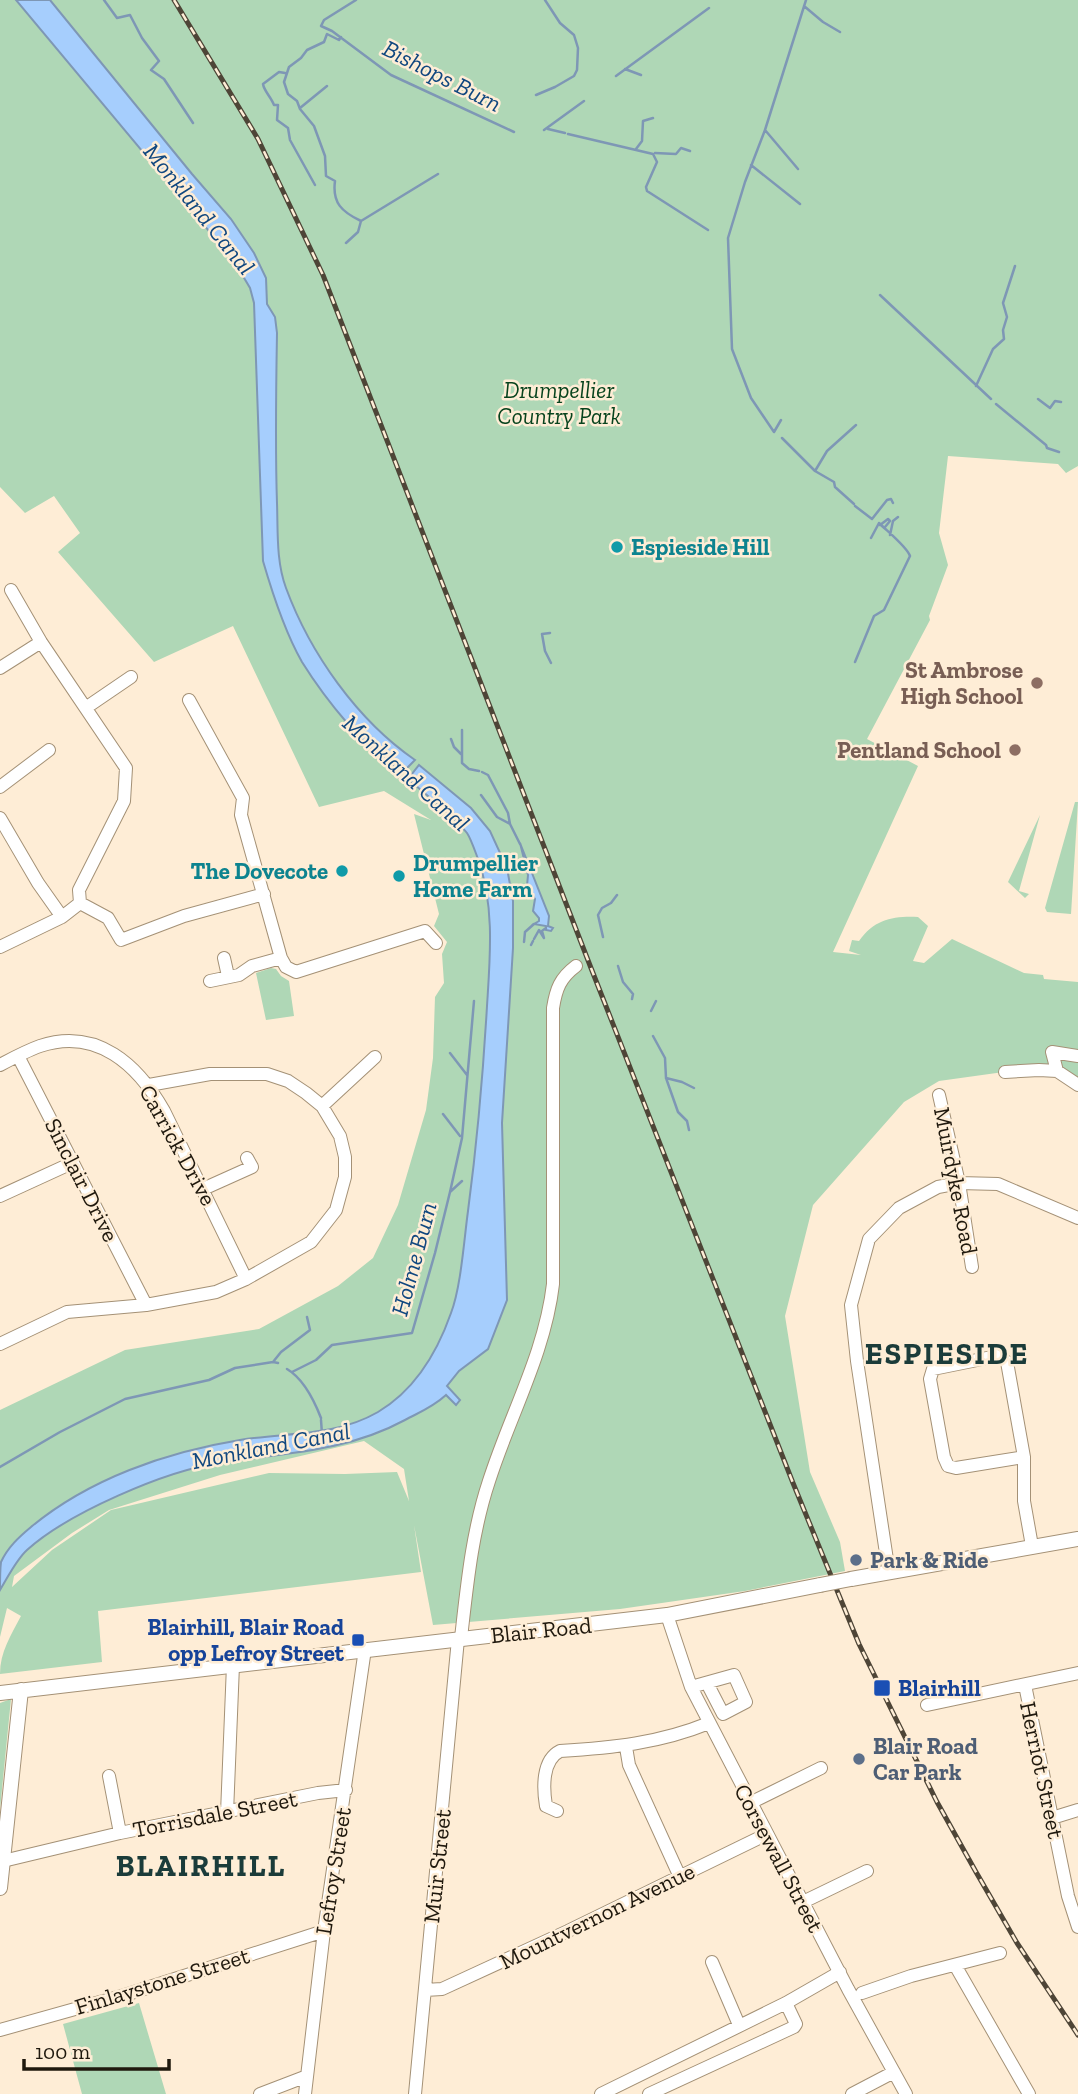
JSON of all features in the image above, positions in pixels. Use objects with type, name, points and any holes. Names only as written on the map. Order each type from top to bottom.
[{"type":"street","points":[[10,590],[41,642],[126,768],[124,801],[79,890],[80,903]]},
{"type":"street","points":[[0,668],[41,642]]},
{"type":"street","points":[[87,708],[131,677]]},
{"type":"street","points":[[190,700],[243,798],[242,815],[281,958],[286,967],[296,972],[425,931],[436,943]]},
{"type":"street","points":[[0,787],[49,750]]},
{"type":"street","points":[[0,818],[38,883],[62,917]]},
{"type":"street","points":[[80,903],[108,918],[121,940],[184,916],[264,894]]},
{"type":"street","points":[[0,947],[62,917],[80,903]]},
{"type":"street","points":[[223,958],[228,976]]},
{"type":"street","points":[[210,981],[239,975],[252,966],[281,958]]},
{"type":"street","name":"Muir Street","points":[[415,2094],[460,1639],[472,1544],[488,1482],[550,1315],[553,1284],[553,1008],[559,984],[576,966]]},
{"type":"street","name":"Carrick Drive","points":[[0,1065],[41,1046],[70,1041],[95,1044],[111,1052],[149,1085],[246,1279]]},
{"type":"street","points":[[1057,1072],[1052,1052],[1078,1056]]},
{"type":"street","name":"Sinclair Drive","points":[[18,1056],[146,1305]]},
{"type":"street","points":[[323,1106],[375,1057]]},
{"type":"street","points":[[1005,1072],[1057,1072],[1078,1085]]},
{"type":"street","points":[[0,1345],[67,1312],[146,1305],[216,1292],[246,1279],[311,1242],[336,1210],[345,1177],[345,1157],[340,1136],[323,1106],[288,1082],[267,1074],[210,1074],[149,1085]]},
{"type":"street","name":"Muirdyke Road","points":[[939,1095],[959,1183],[972,1267]]},
{"type":"street","points":[[0,1196],[72,1163]]},
{"type":"street","points":[[203,1189],[251,1167]]},
{"type":"street","points":[[889,1573],[851,1306],[869,1239],[899,1208],[937,1188],[959,1183],[998,1184],[1078,1218]]},
{"type":"street","points":[[1024,1457],[956,1468],[948,1466],[944,1457],[930,1378],[933,1369],[997,1356],[1005,1360],[1024,1457],[1024,1501],[1032,1546]]},
{"type":"street","name":"Blair Road","points":[[0,1693],[667,1615],[1078,1539]]},
{"type":"street","name":"Corsewall Street","points":[[667,1615],[691,1687],[906,2094]]},
{"type":"street","name":"Lefroy Street","points":[[305,2094],[324,1931],[365,1649]]},
{"type":"street","points":[[227,1813],[233,1665]]},
{"type":"street","points":[[927,1705],[1078,1673]]},
{"type":"street","points":[[691,1687],[707,1683]]},
{"type":"street","name":"Herriot Street","points":[[1025,1685],[1068,1896],[1078,1927]]},
{"type":"street","points":[[0,1888],[21,1690]]},
{"type":"street","points":[[557,1811],[546,1806],[545,1800],[547,1766],[560,1751],[626,1746],[673,1737],[709,1723]]},
{"type":"street","points":[[626,1746],[629,1765],[680,1877]]},
{"type":"street","points":[[750,1803],[821,1768]]},
{"type":"street","points":[[109,1776],[120,1833]]},
{"type":"street","name":"Torrisdale Street","points":[[3,1861],[120,1833],[318,1793],[346,1790]]},
{"type":"street","points":[[1052,1818],[1078,1810]]},
{"type":"street","name":"Mountvernon Avenue","points":[[425,1990],[442,1989],[767,1834]]},
{"type":"street","points":[[803,1902],[867,1871]]},
{"type":"street","name":"Finlaystone Street","points":[[0,2030],[125,1995],[324,1931]]},
{"type":"street","points":[[862,1993],[911,1976],[1000,1953]]},
{"type":"street","points":[[712,1962],[739,2025]]},
{"type":"street","points":[[955,1965],[1029,2094]]},
{"type":"street","points":[[601,2094],[786,2003],[840,1972]]},
{"type":"street","points":[[649,2094],[794,2027],[796,2024],[786,2003]]},
{"type":"street","points":[[852,2094],[894,2072]]},
{"type":"street","points":[[260,2094],[307,2076]]},
{"type":"green space","name":"Drumpellier Country Park","points":[[0,0],[1078,0],[1078,466],[1066,473],[1058,464],[948,456],[939,533],[948,565],[929,616],[930,620],[867,739],[918,766],[833,952],[861,955],[849,951],[852,940],[859,941],[871,928],[885,920],[918,917],[928,926],[913,961],[924,963],[952,939],[1024,973],[1043,975],[1044,979],[1078,982],[1078,1085],[1039,1067],[939,1081],[904,1102],[813,1205],[785,1316],[810,1472],[840,1542],[845,1571],[745,1591],[620,1609],[433,1625],[414,1525],[421,1572],[98,1611],[102,1662],[0,1674],[4,1651],[21,1616],[7,1608],[0,1637],[0,1410],[125,1350],[259,1329],[338,1286],[373,1258],[398,1205],[426,1110],[433,1058],[435,997],[444,983],[442,954],[447,942],[434,926],[439,914],[414,814],[431,820],[384,791],[319,807],[233,626],[154,662],[58,552],[80,533],[54,496],[25,513],[0,487]],"holes":[[[364,1441],[404,1469],[409,1501],[397,1472],[269,1473],[111,1510],[52,1550],[12,1587],[14,1576],[72,1533],[109,1510],[220,1475]]]},
{"type":"green space","points":[[1075,802],[1078,802],[1071,914],[1047,912],[1045,908]]},
{"type":"green space","points":[[1040,815],[1019,891],[1029,894],[1025,898],[1008,882]]},
{"type":"green space","points":[[276,969],[289,981],[294,1016],[266,1020],[256,973]]},
{"type":"green space","points":[[11,1699],[0,1809],[0,1703]]},
{"type":"green space","points":[[139,2003],[166,2094],[82,2094],[63,2024]]},
{"type":"water","name":"Monkland Canal","points":[[16,0],[50,0],[231,219],[254,253],[266,278],[267,304],[275,317],[277,333],[276,482],[278,546],[283,578],[308,637],[338,683],[374,725],[415,760],[404,771],[376,753],[321,691],[296,651],[263,561],[254,303],[250,288],[234,261]]},
{"type":"water","name":"Monkland Canal","points":[[419,765],[471,808],[490,831],[507,868],[513,901],[513,948],[502,1123],[507,1300],[488,1349],[459,1371],[447,1386],[460,1400],[456,1405],[446,1395],[405,1420],[360,1439],[314,1450],[219,1463],[145,1484],[92,1508],[45,1536],[23,1554],[0,1590],[1,1562],[10,1547],[31,1527],[78,1495],[130,1470],[184,1452],[240,1440],[328,1430],[362,1420],[378,1412],[403,1393],[432,1356],[454,1302],[464,1249],[482,1083],[490,932],[487,895],[471,842],[467,833],[454,819],[408,779]]},
{"type":"water","points":[[520,843],[549,916],[548,926],[553,928],[551,931],[546,930],[546,926],[534,924],[539,918],[533,911],[535,899],[527,886],[528,875]]},
{"type":"waterway","points":[[104,0],[117,18],[130,15],[142,38],[159,61],[151,70],[164,79],[193,123]]},
{"type":"waterway","name":"Bishops Burn","points":[[356,0],[324,20],[321,26],[332,31],[391,75],[514,132]]},
{"type":"waterway","points":[[545,0],[560,23],[574,35],[578,48],[577,70],[574,76],[555,87]]},
{"type":"waterway","points":[[765,130],[806,0]]},
{"type":"waterway","points":[[804,6],[840,32]]},
{"type":"waterway","points":[[616,76],[709,8]]},
{"type":"waterway","points":[[341,37],[339,40],[327,34],[324,42],[307,50],[289,67],[284,82],[288,94],[297,101],[314,126],[325,156],[326,176],[335,181],[337,201],[348,214],[361,221],[358,232],[346,243]]},
{"type":"waterway","points":[[625,69],[641,75]]},
{"type":"waterway","points":[[285,73],[279,72],[263,84],[274,105],[278,105],[277,120],[288,128],[290,140],[315,185]]},
{"type":"waterway","points":[[300,108],[327,86]]},
{"type":"waterway","points":[[536,95],[555,87]]},
{"type":"waterway","name":"Bishops Burn","points":[[544,130],[584,101]]},
{"type":"waterway","points":[[636,149],[642,141],[643,121],[653,118]]},
{"type":"waterway","name":"Bishops Burn","points":[[548,129],[565,133]]},
{"type":"waterway","points":[[781,420],[774,432],[751,398],[732,349],[728,238],[765,130],[798,169]]},
{"type":"waterway","name":"Bishops Burn","points":[[568,134],[653,154],[657,162],[646,187],[647,191],[708,230]]},
{"type":"waterway","points":[[655,153],[676,154],[681,148],[690,151]]},
{"type":"waterway","points":[[751,165],[800,204]]},
{"type":"waterway","points":[[361,221],[438,174]]},
{"type":"waterway","points":[[976,386],[993,349],[1004,339],[1003,330],[1007,317],[1003,303],[1015,266]]},
{"type":"waterway","points":[[880,295],[991,399]]},
{"type":"waterway","points":[[1038,399],[1050,408],[1055,401],[1061,402]]},
{"type":"waterway","points":[[996,404],[1047,448],[1059,452]]},
{"type":"waterway","points":[[815,471],[827,451],[856,425]]},
{"type":"waterway","points":[[782,438],[815,471],[834,482],[835,487],[854,504]]},
{"type":"waterway","points":[[855,506],[872,519],[887,500],[891,499],[893,503]]},
{"type":"waterway","points":[[890,535],[893,521],[898,517]]},
{"type":"waterway","points":[[880,525],[888,519],[890,521],[885,527]]},
{"type":"waterway","points":[[855,662],[874,616],[884,610],[910,556],[879,523],[871,538]]},
{"type":"waterway","points":[[550,633],[542,634],[545,651],[551,663]]},
{"type":"waterway","points":[[462,730],[462,763],[469,769],[479,771]]},
{"type":"waterway","points":[[451,739],[461,754]]},
{"type":"waterway","points":[[482,772],[488,775],[508,813],[510,824],[520,844]]},
{"type":"waterway","points":[[481,795],[497,817],[510,824]]},
{"type":"waterway","points":[[603,937],[598,915],[617,895]]},
{"type":"waterway","points":[[524,942],[525,932],[534,924]]},
{"type":"waterway","points":[[534,939],[539,930],[544,938],[542,931],[546,928]]},
{"type":"waterway","points":[[531,945],[533,941]]},
{"type":"waterway","points":[[618,966],[623,982],[633,994],[632,999]]},
{"type":"waterway","name":"Holme Burn","points":[[450,1192],[462,1138],[474,1001]]},
{"type":"waterway","points":[[651,1011],[656,1001]]},
{"type":"waterway","points":[[653,1036],[665,1058],[666,1078],[678,1112],[687,1121],[689,1130]]},
{"type":"waterway","points":[[450,1053],[467,1075]]},
{"type":"waterway","points":[[666,1078],[694,1088]]},
{"type":"waterway","points":[[443,1114],[460,1136]]},
{"type":"waterway","name":"Holme Burn","points":[[292,1372],[316,1360],[332,1345],[412,1333],[450,1192],[462,1181]]},
{"type":"waterway","points":[[273,1362],[281,1352],[310,1330],[307,1317]]},
{"type":"waterway","points":[[0,1467],[125,1399],[209,1380],[235,1368],[278,1363]]},
{"type":"waterway","name":"Monkland Canal","points":[[287,1369],[303,1384],[321,1418]]},
{"type":"waterway","name":"Monkland Canal","points":[[321,1420],[322,1434]]},
{"type":"railway","points":[[174,0],[258,139],[323,275],[591,968],[859,1644],[937,1802],[976,1872],[1017,1943],[1078,2035]]},
{"type":"place","name":"Espieside Hill","points":[[617,547]]},
{"type":"place","name":"St Ambrose High School","points":[[1037,683]]},
{"type":"place","name":"Pentland School","points":[[1015,750]]},
{"type":"place","name":"The Dovecote","points":[[342,871]]},
{"type":"place","name":"Drumpellier Home Farm","points":[[399,876]]},
{"type":"place","name":"Park & Ride","points":[[856,1560]]},
{"type":"place","name":"Blairhill, Blair Road opp Lefroy Street","points":[[358,1640]]},
{"type":"place","name":"Blairhill","points":[[882,1688]]},
{"type":"place","name":"Blair Road Car Park","points":[[859,1759]]},
{"type":"district","name":"ESPIESIDE","points":[[947,1354]]},
{"type":"district","name":"BLAIRHILL","points":[[201,1866]]}]
